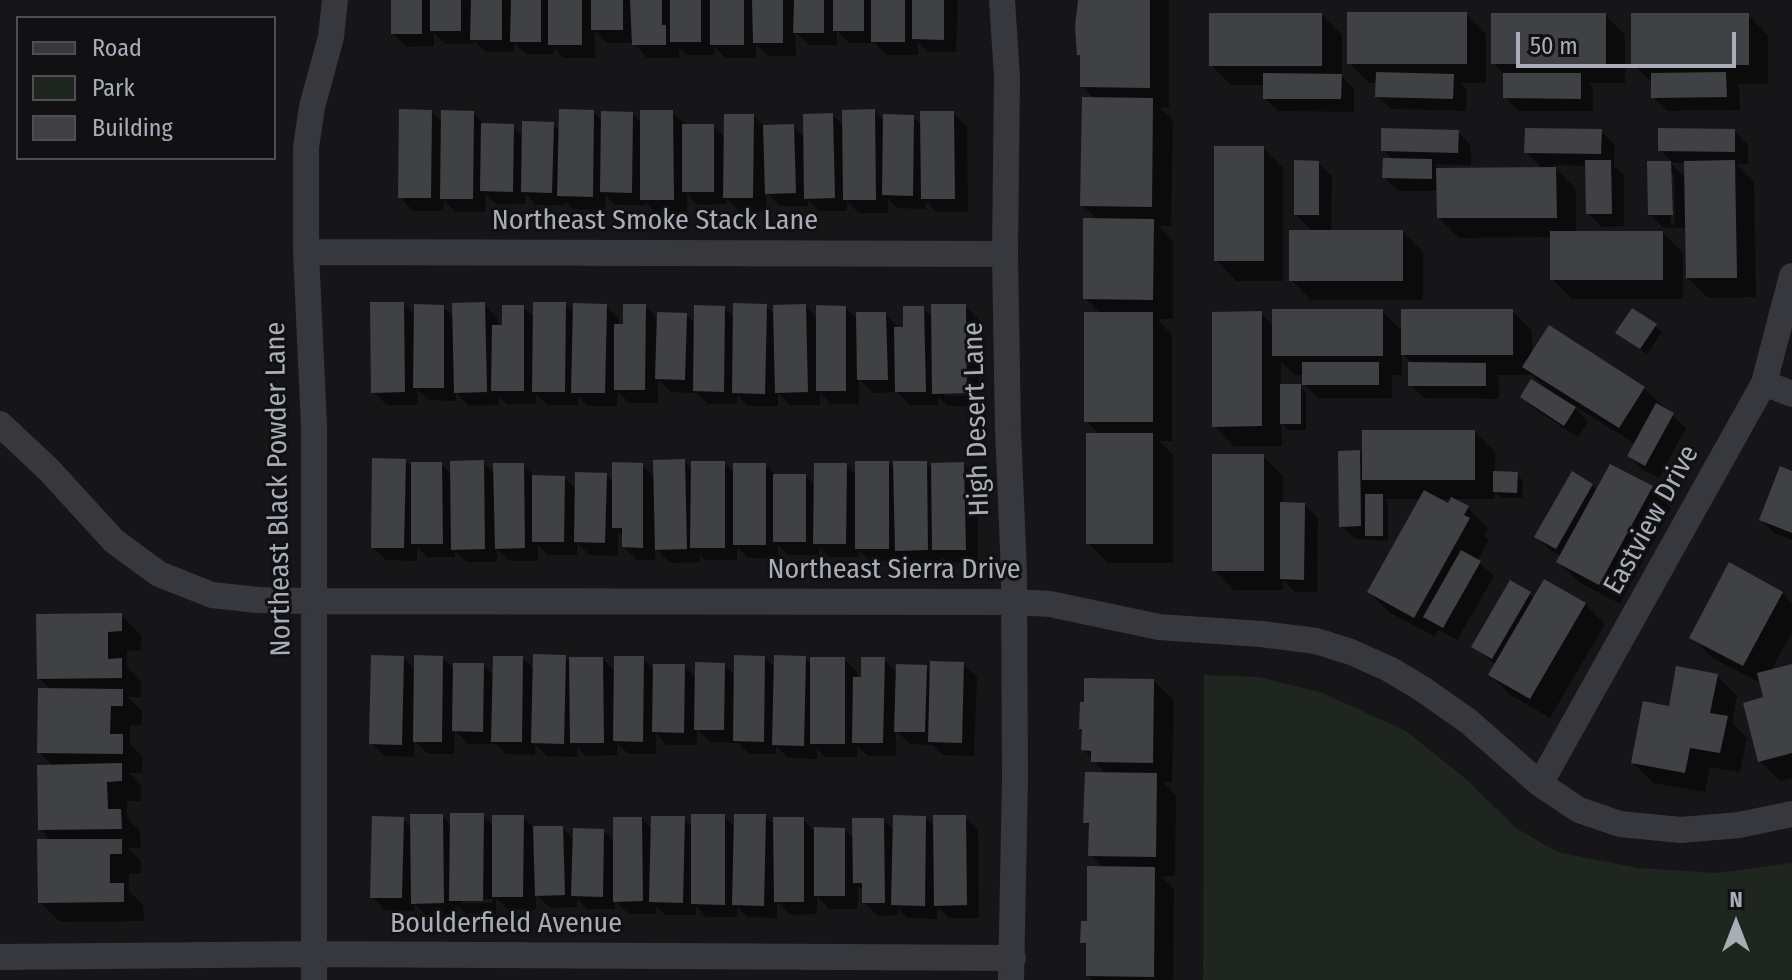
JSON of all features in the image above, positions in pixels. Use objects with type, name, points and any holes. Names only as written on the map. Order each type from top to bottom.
[{"type":"street","name":"Northeast Black Powder Lane","points":[[315,967],[314,426],[306,252],[306,147],[312,107],[331,37],[335,0]]},
{"type":"street","name":"High Desert Lane","points":[[1002,0],[1007,77],[1005,254],[1014,602],[1012,969]]},
{"type":"street","name":"Northeast Smoke Stack Lane","points":[[306,252],[1005,254]]},
{"type":"street","name":"Eastview Drive","points":[[1540,784],[1764,383],[1792,276]]},
{"type":"street","points":[[1764,383],[1792,394]]},
{"type":"street","name":"Northeast Sierra Drive","points":[[5,438],[114,541],[159,574],[212,595],[314,601],[1050,604],[1159,627],[1316,641],[1351,652],[1389,669],[1433,696],[1468,721],[1540,784],[1579,810],[1620,824],[1681,830],[1739,825],[1792,814]]},
{"type":"street","name":"Boulderfield Avenue","points":[[0,957],[315,967],[1012,969]]},
{"type":"green space","points":[[1204,675],[1258,677],[1320,692],[1406,731],[1467,780],[1516,828],[1557,852],[1638,868],[1717,873],[1792,863],[1792,980],[1203,980]]},
{"type":"building","points":[[391,0],[422,0],[422,34],[391,34]]},
{"type":"building","points":[[430,0],[461,0],[461,31],[430,31]]},
{"type":"building","points":[[471,0],[502,0],[502,40],[470,40]]},
{"type":"building","points":[[511,0],[541,0],[541,42],[510,42]]},
{"type":"building","points":[[548,0],[582,0],[582,45],[548,45]]},
{"type":"building","points":[[591,0],[623,0],[623,30],[591,30]]},
{"type":"building","points":[[630,0],[662,0],[666,45],[632,45]]},
{"type":"building","points":[[670,0],[701,0],[701,42],[670,42]]},
{"type":"building","points":[[710,0],[744,0],[744,45],[710,45]]},
{"type":"building","points":[[752,0],[783,0],[783,43],[753,43]]},
{"type":"building","points":[[794,0],[824,0],[824,33],[793,33]]},
{"type":"building","points":[[833,0],[864,0],[864,31],[833,31]]},
{"type":"building","points":[[871,0],[905,0],[905,42],[871,42]]},
{"type":"building","points":[[912,0],[944,0],[944,40],[912,39]]},
{"type":"building","points":[[1078,0],[1150,0],[1150,88],[1080,87],[1080,55],[1077,55],[1075,26]]},
{"type":"building","points":[[1347,12],[1467,12],[1467,64],[1347,64]]},
{"type":"building","points":[[1209,13],[1322,13],[1322,66],[1209,66]]},
{"type":"building","points":[[1491,13],[1606,13],[1606,64],[1491,64]]},
{"type":"building","points":[[1631,13],[1749,13],[1749,65],[1631,65]]},
{"type":"building","points":[[1376,72],[1454,74],[1453,99],[1375,97]]},
{"type":"building","points":[[1726,72],[1727,97],[1651,98],[1651,73]]},
{"type":"building","points":[[1263,73],[1342,74],[1341,99],[1263,99]]},
{"type":"building","points":[[1503,73],[1581,73],[1581,99],[1503,98]]},
{"type":"building","points":[[1082,97],[1153,98],[1152,207],[1080,206]]},
{"type":"building","points":[[399,109],[432,110],[431,198],[398,198]]},
{"type":"building","points":[[559,109],[594,110],[593,197],[557,196]]},
{"type":"building","points":[[875,109],[876,200],[843,200],[842,110]]},
{"type":"building","points":[[441,110],[474,111],[473,199],[440,199]]},
{"type":"building","points":[[640,110],[673,110],[674,200],[640,200]]},
{"type":"building","points":[[601,111],[633,112],[632,193],[600,192]]},
{"type":"building","points":[[920,111],[954,111],[955,199],[921,199]]},
{"type":"building","points":[[833,113],[835,198],[804,199],[803,114]]},
{"type":"building","points":[[724,114],[754,114],[753,198],[723,198]]},
{"type":"building","points":[[883,114],[914,115],[913,196],[882,195]]},
{"type":"building","points":[[522,121],[554,122],[552,193],[521,192]]},
{"type":"building","points":[[481,123],[514,124],[513,192],[480,191]]},
{"type":"building","points":[[682,124],[714,124],[714,192],[682,192]]},
{"type":"building","points":[[794,124],[796,193],[765,194],[763,125]]},
{"type":"building","points":[[1381,128],[1459,130],[1458,153],[1381,151]]},
{"type":"building","points":[[1525,128],[1602,129],[1601,154],[1524,153]]},
{"type":"building","points":[[1658,128],[1735,129],[1735,152],[1658,151]]},
{"type":"building","points":[[1214,146],[1264,146],[1264,261],[1214,261]]},
{"type":"building","points":[[1383,158],[1432,159],[1432,179],[1382,178]]},
{"type":"building","points":[[1294,160],[1319,161],[1319,215],[1294,215]]},
{"type":"building","points":[[1585,160],[1611,160],[1612,214],[1586,214]]},
{"type":"building","points":[[1735,160],[1737,278],[1686,278],[1684,161]]},
{"type":"building","points":[[1647,161],[1671,161],[1673,215],[1648,215]]},
{"type":"building","points":[[1556,167],[1557,218],[1437,218],[1436,168]]},
{"type":"building","points":[[1083,218],[1154,219],[1153,300],[1083,299]]},
{"type":"building","points":[[1289,230],[1403,230],[1403,281],[1289,281]]},
{"type":"building","points":[[1550,231],[1663,231],[1663,280],[1550,280]]},
{"type":"building","points":[[370,302],[404,302],[405,392],[371,393]]},
{"type":"building","points":[[485,302],[487,392],[454,393],[452,303]]},
{"type":"building","points":[[533,302],[566,302],[565,392],[532,392]]},
{"type":"building","points":[[573,303],[607,304],[605,393],[571,393]]},
{"type":"building","points":[[733,303],[767,304],[765,394],[732,393]]},
{"type":"building","points":[[414,304],[444,305],[444,388],[413,388]]},
{"type":"building","points":[[623,304],[646,304],[645,390],[614,390],[614,324],[623,324]]},
{"type":"building","points":[[806,304],[808,392],[775,393],[773,305]]},
{"type":"building","points":[[931,304],[966,304],[967,393],[932,394]]},
{"type":"building","points":[[502,305],[524,305],[524,391],[491,391],[492,325],[502,325]]},
{"type":"building","points":[[694,305],[725,306],[724,392],[693,391]]},
{"type":"building","points":[[816,305],[846,306],[846,391],[816,391]]},
{"type":"building","points":[[903,306],[924,306],[926,392],[895,392],[894,327],[903,327]]},
{"type":"building","points":[[1632,308],[1657,324],[1640,349],[1615,333]]},
{"type":"building","points":[[1272,309],[1383,309],[1383,356],[1272,356]]},
{"type":"building","points":[[1401,309],[1513,309],[1513,355],[1401,355]]},
{"type":"building","points":[[1262,311],[1262,426],[1212,427],[1212,312]]},
{"type":"building","points":[[657,312],[687,313],[685,380],[655,379]]},
{"type":"building","points":[[856,312],[886,312],[888,380],[857,380]]},
{"type":"building","points":[[1084,312],[1153,312],[1153,422],[1084,422]]},
{"type":"building","points":[[1549,325],[1645,387],[1619,428],[1522,367]]},
{"type":"building","points":[[1302,362],[1379,362],[1379,385],[1302,385]]},
{"type":"building","points":[[1408,362],[1486,363],[1486,386],[1408,386]]},
{"type":"building","points":[[1531,379],[1576,407],[1564,426],[1520,397]]},
{"type":"building","points":[[1280,384],[1301,384],[1301,424],[1280,424]]},
{"type":"building","points":[[1656,403],[1674,413],[1645,466],[1627,456]]},
{"type":"building","points":[[1362,430],[1475,430],[1475,480],[1362,480]]},
{"type":"building","points":[[1086,433],[1153,433],[1153,544],[1086,544]]},
{"type":"building","points":[[1360,450],[1361,526],[1339,527],[1338,451]]},
{"type":"building","points":[[1212,454],[1264,454],[1264,571],[1212,571]]},
{"type":"building","points":[[372,458],[406,459],[404,548],[371,548]]},
{"type":"building","points":[[685,459],[687,549],[655,550],[653,460]]},
{"type":"building","points":[[484,460],[485,549],[451,550],[450,461]]},
{"type":"building","points":[[691,461],[725,461],[725,548],[690,548]]},
{"type":"building","points":[[855,461],[889,461],[889,549],[855,549]]},
{"type":"building","points":[[893,461],[927,461],[928,550],[895,551]]},
{"type":"building","points":[[411,462],[442,462],[443,544],[411,544]]},
{"type":"building","points":[[612,462],[643,463],[643,548],[622,547],[622,528],[612,528]]},
{"type":"building","points":[[964,462],[966,550],[932,550],[931,463]]},
{"type":"building","points":[[493,463],[524,463],[525,548],[495,549]]},
{"type":"building","points":[[733,463],[766,463],[766,545],[733,545]]},
{"type":"building","points":[[814,463],[847,463],[846,544],[813,544]]},
{"type":"building","points":[[1610,464],[1653,486],[1599,585],[1556,562]]},
{"type":"building","points":[[1780,466],[1792,471],[1792,533],[1759,520]]},
{"type":"building","points":[[1493,471],[1518,472],[1517,493],[1493,492]]},
{"type":"building","points":[[1572,471],[1593,484],[1556,549],[1534,537]]},
{"type":"building","points":[[575,472],[607,473],[605,543],[574,542]]},
{"type":"building","points":[[773,474],[806,474],[806,542],[773,542]]},
{"type":"building","points":[[532,475],[565,476],[564,542],[532,542]]},
{"type":"building","points":[[1424,490],[1448,503],[1451,497],[1469,506],[1464,515],[1470,518],[1414,618],[1367,592]]},
{"type":"building","points":[[1365,494],[1383,494],[1383,536],[1365,536]]},
{"type":"building","points":[[1280,502],[1305,503],[1304,580],[1280,579]]},
{"type":"building","points":[[1461,550],[1481,561],[1443,628],[1423,617]]},
{"type":"building","points":[[1729,562],[1783,592],[1743,666],[1689,638]]},
{"type":"building","points":[[1544,579],[1586,603],[1530,699],[1488,675]]},
{"type":"building","points":[[1510,580],[1531,592],[1492,659],[1471,647]]},
{"type":"building","points":[[122,613],[122,631],[108,632],[108,659],[122,658],[122,678],[37,679],[36,614]]},
{"type":"building","points":[[533,654],[566,655],[564,744],[531,743]]},
{"type":"building","points":[[371,655],[404,656],[402,745],[369,744]]},
{"type":"building","points":[[414,655],[443,656],[442,742],[413,742]]},
{"type":"building","points":[[734,655],[765,656],[764,742],[733,741]]},
{"type":"building","points":[[774,655],[806,656],[804,746],[772,745]]},
{"type":"building","points":[[493,656],[523,656],[522,742],[491,742]]},
{"type":"building","points":[[614,656],[644,656],[643,742],[613,741]]},
{"type":"building","points":[[569,657],[603,657],[604,743],[570,743]]},
{"type":"building","points":[[810,657],[845,657],[845,744],[810,744]]},
{"type":"building","points":[[861,657],[885,657],[883,743],[852,743],[853,677],[861,677]]},
{"type":"building","points":[[930,661],[964,662],[962,743],[928,742]]},
{"type":"building","points":[[695,662],[725,663],[724,730],[694,730]]},
{"type":"building","points":[[453,663],[484,663],[483,732],[452,731]]},
{"type":"building","points":[[653,664],[685,664],[684,733],[652,732]]},
{"type":"building","points":[[896,664],[927,665],[925,732],[894,732]]},
{"type":"building","points":[[1792,664],[1792,753],[1758,762],[1743,703],[1763,697],[1757,673]]},
{"type":"building","points":[[1676,666],[1718,674],[1710,713],[1728,716],[1720,753],[1690,748],[1685,773],[1631,763],[1643,701],[1669,706]]},
{"type":"building","points":[[1084,678],[1154,679],[1153,763],[1091,762],[1091,751],[1081,750],[1080,702],[1084,702]]},
{"type":"building","points":[[38,688],[123,689],[123,706],[111,706],[110,734],[123,734],[123,754],[37,753]]},
{"type":"building","points":[[122,763],[122,781],[107,782],[108,809],[121,809],[122,829],[38,830],[37,765]]},
{"type":"building","points":[[1085,772],[1157,773],[1156,857],[1088,856],[1089,823],[1083,823]]},
{"type":"building","points":[[450,813],[484,813],[483,901],[449,901]]},
{"type":"building","points":[[410,814],[443,814],[444,903],[411,904]]},
{"type":"building","points":[[691,814],[725,814],[725,905],[691,904]]},
{"type":"building","points":[[734,814],[766,814],[764,906],[732,905]]},
{"type":"building","points":[[492,815],[524,815],[523,897],[492,897]]},
{"type":"building","points":[[893,815],[926,816],[925,906],[891,905]]},
{"type":"building","points":[[933,815],[966,815],[967,905],[934,906]]},
{"type":"building","points":[[372,816],[404,817],[402,898],[370,898]]},
{"type":"building","points":[[651,816],[685,816],[683,903],[649,902]]},
{"type":"building","points":[[613,817],[642,817],[643,901],[613,902]]},
{"type":"building","points":[[773,817],[804,817],[804,902],[774,902]]},
{"type":"building","points":[[852,818],[884,818],[885,903],[862,903],[862,883],[853,883]]},
{"type":"building","points":[[533,826],[563,826],[565,895],[535,896]]},
{"type":"building","points":[[814,827],[845,828],[845,896],[814,896]]},
{"type":"building","points":[[573,828],[604,829],[603,897],[571,896]]},
{"type":"building","points":[[37,839],[122,839],[122,854],[110,854],[110,883],[124,883],[124,902],[38,903]]},
{"type":"building","points":[[1087,866],[1155,867],[1154,977],[1086,976],[1086,943],[1080,943],[1081,921],[1087,921]]}]
